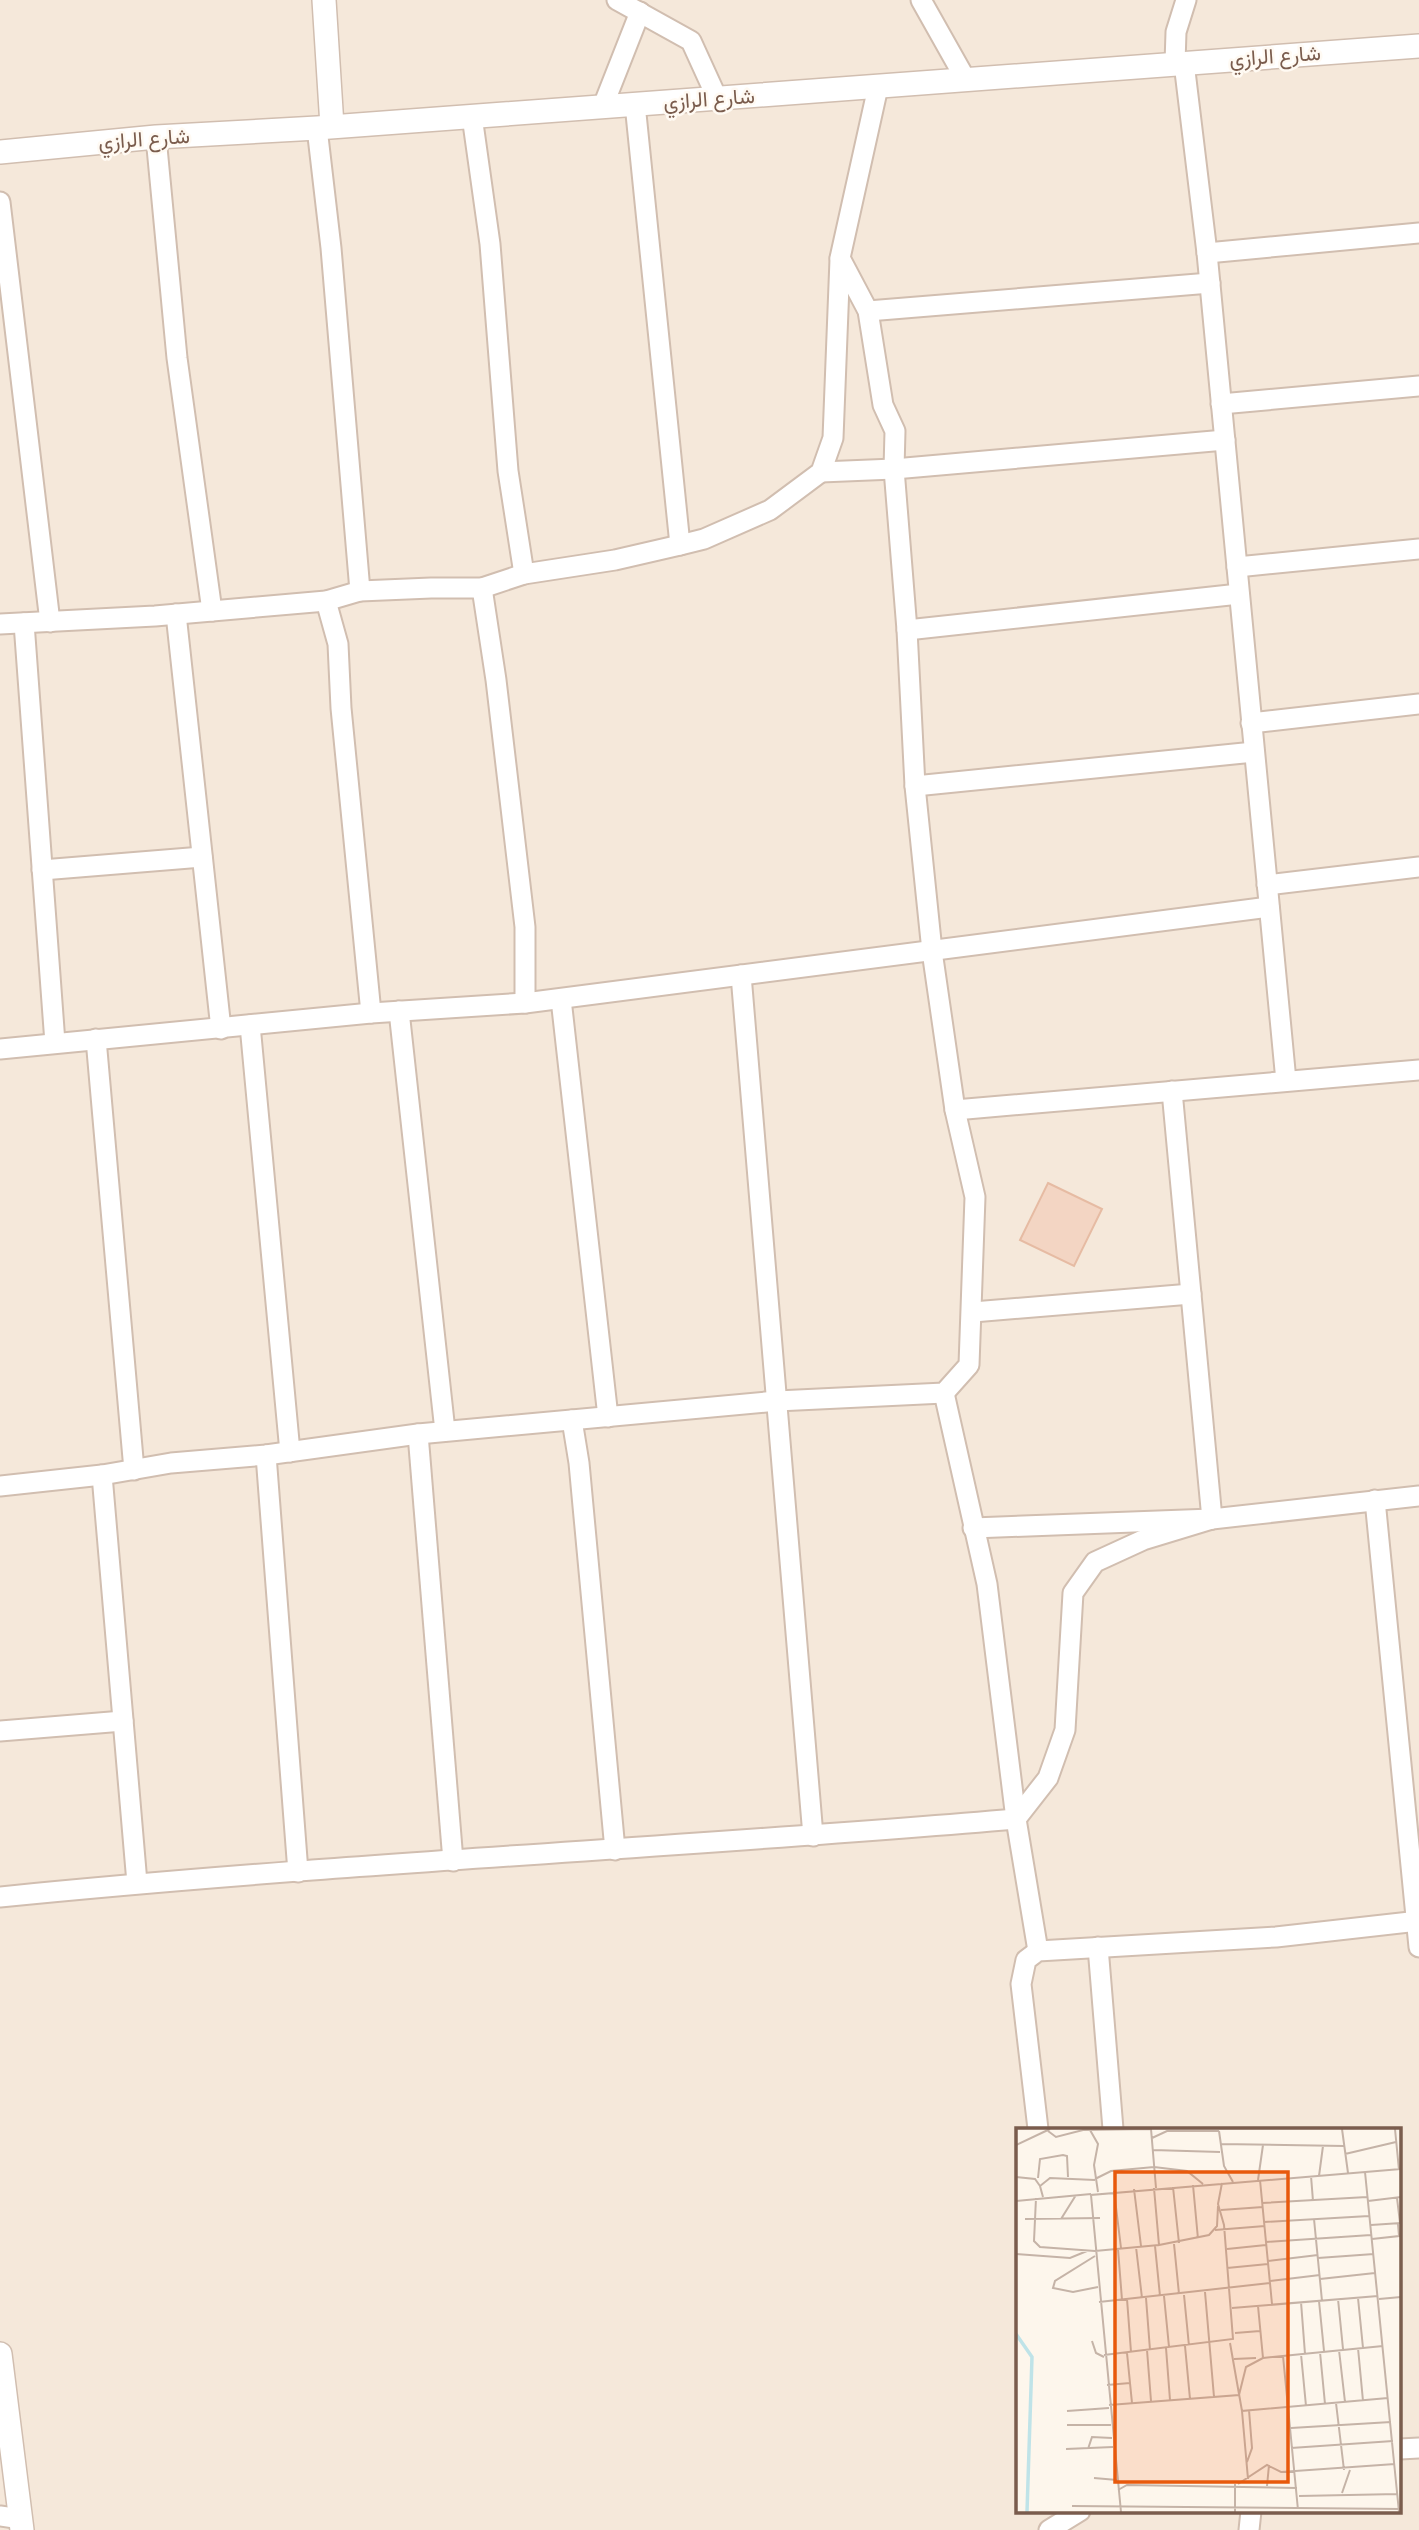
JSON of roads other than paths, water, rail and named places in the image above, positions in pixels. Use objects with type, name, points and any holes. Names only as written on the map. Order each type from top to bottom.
[{"type":"street","points":[[324,0],[325,127],[331,248],[360,592]]},
{"type":"street","points":[[617,0],[691,41],[717,98]]},
{"type":"street","points":[[921,0],[966,80]]},
{"type":"street","points":[[1186,0],[1176,32],[1207,253],[1286,1081]]},
{"type":"street","points":[[603,106],[640,12]]},
{"type":"street","name":"شارع الرازي","points":[[0,152],[156,137],[325,127],[1419,46]]},
{"type":"street","points":[[821,472],[833,438],[840,258],[878,87]]},
{"type":"street","points":[[635,104],[680,545]]},
{"type":"street","points":[[472,116],[490,244],[508,471],[524,574]]},
{"type":"street","points":[[156,137],[177,358],[212,611]]},
{"type":"street","points":[[0,202],[50,622]]},
{"type":"street","points":[[1207,253],[1419,233]]},
{"type":"street","points":[[0,1486],[418,1434],[777,1401],[944,1393],[969,1365],[973,1312],[975,1197],[955,1110],[932,951],[915,786],[907,630],[894,468],[895,431],[883,405],[868,311],[840,258]]},
{"type":"street","points":[[868,311],[1210,283]]},
{"type":"street","points":[[1221,404],[1419,386]]},
{"type":"street","points":[[0,624],[176,614],[326,601],[360,592],[482,588],[524,574],[615,560],[704,539],[770,510],[821,472],[1224,440]]},
{"type":"street","points":[[1237,567],[1419,549]]},
{"type":"street","points":[[482,588],[496,680],[525,927],[525,1003]]},
{"type":"street","points":[[907,630],[1239,594]]},
{"type":"street","points":[[326,601],[338,644],[341,708],[371,1013]]},
{"type":"street","points":[[176,614],[221,1029]]},
{"type":"street","points":[[24,623],[55,1043]]},
{"type":"street","points":[[1251,723],[1419,704]]},
{"type":"street","points":[[915,786],[1254,751]]},
{"type":"street","points":[[42,870],[202,857]]},
{"type":"street","points":[[1267,885],[1419,867]]},
{"type":"street","points":[[0,1049],[371,1013],[561,999],[1269,907]]},
{"type":"street","points":[[741,975],[813,1836]]},
{"type":"street","points":[[561,999],[608,1417]]},
{"type":"street","points":[[399,1011],[445,1432]]},
{"type":"street","points":[[250,1026],[290,1452]]},
{"type":"street","points":[[96,1040],[134,1469]]},
{"type":"street","points":[[955,1110],[1419,1070]]},
{"type":"street","points":[[1172,1091],[1212,1519]]},
{"type":"street","points":[[973,1312],[1191,1294]]},
{"type":"street","points":[[944,1393],[987,1584],[1016,1819],[1038,1951]]},
{"type":"street","points":[[572,1420],[587,1545],[615,1850]]},
{"type":"street","points":[[418,1434],[453,1861]]},
{"type":"street","points":[[266,1455],[298,1872]]},
{"type":"street","points":[[102,1475],[137,1883]]},
{"type":"street","points":[[974,1528],[1212,1519],[1419,1496]]},
{"type":"street","points":[[1375,1500],[1419,1947]]},
{"type":"street","points":[[0,1897],[137,1883],[813,1836],[1016,1819],[1048,1778],[1065,1730],[1073,1593],[1095,1562],[1143,1540],[1212,1519]]},
{"type":"street","points":[[0,1731],[123,1721]]},
{"type":"street","points":[[1038,2128],[1021,1984],[1026,1960],[1038,1951],[1276,1937],[1417,1921]]},
{"type":"street","points":[[1098,1947],[1113,2128]]},
{"type":"street","points":[[0,2354],[14,2522]]},
{"type":"street","points":[[1049,2530],[1078,2512]]},
{"type":"street","points":[[1249,2530],[1251,2512]]}]
